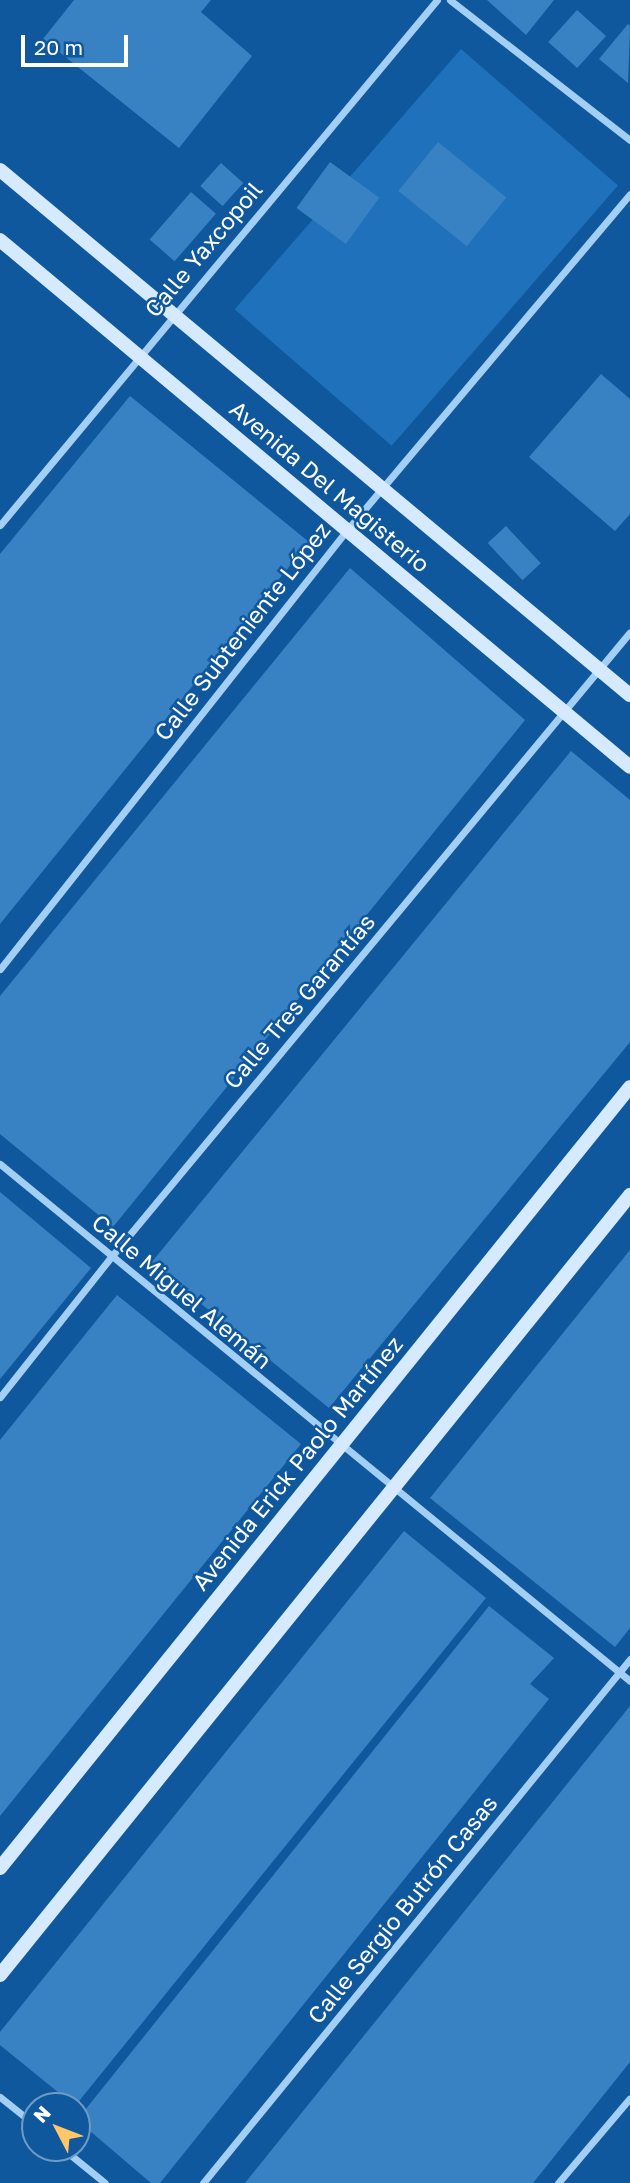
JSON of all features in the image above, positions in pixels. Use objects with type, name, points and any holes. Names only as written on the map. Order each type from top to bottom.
[{"type":"main road","name":"Avenida Del Magisterio","points":[[0,170],[630,695]]},
{"type":"main road","name":"Avenida Del Magisterio","points":[[0,240],[630,767]]},
{"type":"main road","name":"Avenida Erick Paolo Martínez","points":[[0,1868],[630,1087]]},
{"type":"main road","points":[[0,1975],[630,1195]]},
{"type":"street","name":"Calle Yaxcopoil","points":[[0,525],[137,355],[438,0]]},
{"type":"street","points":[[450,0],[630,140]]},
{"type":"street","name":"Calle Subteniente López","points":[[0,969],[346,530],[630,194]]},
{"type":"street","name":"Calle Tres Garantías","points":[[0,1397],[111,1257],[630,632]]},
{"type":"street","name":"Calle Miguel Alemán","points":[[0,1164],[340,1447],[630,1681]]},
{"type":"street","name":"Calle Sergio Butrón Casas","points":[[203,2183],[630,1659]]},
{"type":"street","points":[[0,2096],[21,2113]]},
{"type":"street","points":[[558,2183],[630,2098]]},
{"type":"street","points":[[79,2162],[105,2183]]},
{"type":"shaded area","points":[[461,49],[618,185],[392,446],[235,309]]},
{"type":"building","points":[[74,0],[211,0],[201,12],[252,56],[179,148],[43,39]]},
{"type":"building","points":[[487,0],[554,0],[526,35]]},
{"type":"building","points":[[577,10],[606,36],[577,68],[548,42]]},
{"type":"building","points":[[628,24],[630,26],[628,83],[599,59]]},
{"type":"building","points":[[438,142],[506,197],[467,246],[398,191]]},
{"type":"building","points":[[330,162],[379,198],[346,244],[296,208]]},
{"type":"building","points":[[221,163],[243,183],[223,206],[200,186]]},
{"type":"building","points":[[191,192],[216,214],[175,261],[150,240]]},
{"type":"building","points":[[601,374],[630,399],[630,514],[615,531],[529,457]]},
{"type":"building","points":[[130,396],[309,542],[0,924],[0,554]]},
{"type":"building","points":[[506,526],[541,563],[522,580],[488,543]]},
{"type":"building","points":[[350,568],[525,720],[113,1227],[0,1134],[0,996]]},
{"type":"building","points":[[571,751],[630,800],[630,1042],[329,1408],[151,1263]]},
{"type":"building","points":[[0,1192],[91,1268],[0,1379]]},
{"type":"building","points":[[630,1250],[630,1628],[615,1647],[430,1498]]},
{"type":"building","points":[[117,1295],[301,1444],[0,1816],[0,1440]]},
{"type":"building","points":[[404,1531],[486,1598],[86,2092],[58,2092],[0,2045],[0,2032]]},
{"type":"building","points":[[489,1606],[554,1658],[530,1684],[549,1699],[160,2183],[151,2183],[91,2132],[91,2103]]},
{"type":"building","points":[[630,1706],[630,2062],[533,2183],[245,2183]]}]
